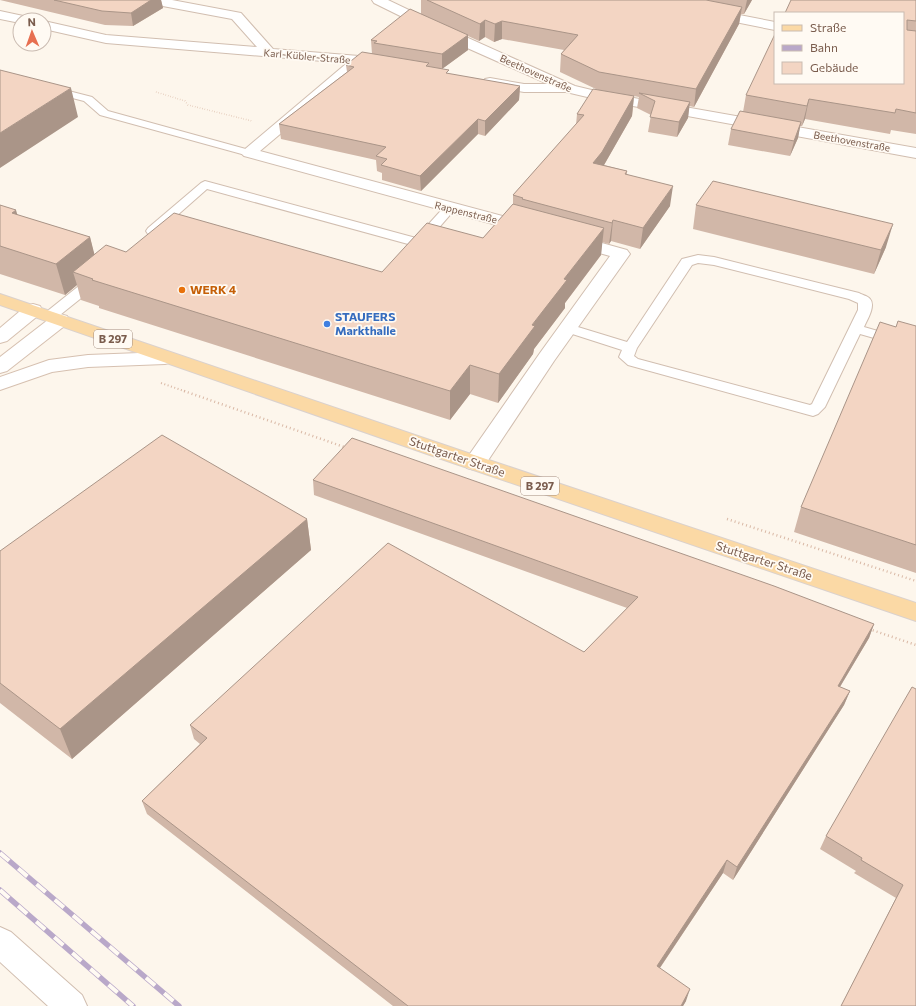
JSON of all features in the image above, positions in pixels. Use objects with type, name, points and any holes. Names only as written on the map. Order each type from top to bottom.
[{"type":"main road","name":"Stuttgarter Straße","points":[[0,299],[165,358],[475,464],[916,612]]},
{"type":"street","points":[[152,0],[236,16],[269,53]]},
{"type":"street","name":"Beethovenstraße","points":[[378,0],[452,36],[570,88],[600,96],[916,153]]},
{"type":"street","points":[[664,0],[695,10],[774,26]]},
{"type":"street","points":[[0,15],[12,18]]},
{"type":"street","name":"Karl-Kübler-Straße","points":[[52,27],[106,39],[359,60],[395,66]]},
{"type":"street","points":[[249,153],[359,60]]},
{"type":"street","points":[[478,80],[524,88],[570,88]]},
{"type":"street","name":"Rappenstraße","points":[[249,153],[621,254],[568,328],[475,464]]},
{"type":"street","points":[[0,337],[33,310]]},
{"type":"street","points":[[0,368],[55,318]]},
{"type":"street","points":[[0,384],[49,366],[88,361],[165,358]]},
{"type":"street","points":[[0,942],[71,1006]]},
{"type":"lane","points":[[44,88],[88,99],[104,113],[249,153]]},
{"type":"lane","points":[[144,237],[205,185],[419,243],[450,208]]},
{"type":"lane","points":[[698,259],[721,262],[854,296],[865,301],[866,310],[818,407],[812,411],[633,362],[626,357],[630,348],[687,262],[698,259]]},
{"type":"lane","points":[[55,318],[103,273]]},
{"type":"lane","points":[[568,328],[630,348]]},
{"type":"lane","points":[[856,329],[916,346]]},
{"type":"path","points":[[156,92],[185,101],[188,105],[280,127]]},
{"type":"path","points":[[159,382],[354,450]]},
{"type":"path","points":[[864,627],[916,645]]},
{"type":"building","points":[[54,0],[151,0],[131,13],[102,11]]},
{"type":"building","points":[[427,0],[706,0],[742,7],[696,89],[599,72],[561,54],[578,35],[502,21],[495,24],[485,20],[480,24]]},
{"type":"building","points":[[791,0],[916,0],[916,21],[907,20],[907,30],[916,31],[916,113],[896,109],[895,113],[809,99],[807,106],[746,95],[774,36],[774,84],[904,84],[904,12],[785,12]]},
{"type":"building","points":[[410,9],[468,35],[442,54],[374,43],[377,41],[371,40]]},
{"type":"building","points":[[362,52],[429,63],[426,66],[449,70],[446,73],[520,86],[485,121],[478,119],[420,176],[381,165],[387,159],[376,156],[386,147],[279,124],[354,67],[346,65]]},
{"type":"building","points":[[0,70],[71,88],[0,133]]},
{"type":"building","points":[[593,89],[634,96],[602,152],[593,163],[627,171],[625,174],[673,186],[643,228],[613,220],[612,223],[522,199],[523,198],[513,195],[584,115],[577,114]]},
{"type":"building","points":[[639,93],[690,102],[679,122],[650,117],[655,101]]},
{"type":"building","points":[[740,111],[801,122],[794,141],[731,129]]},
{"type":"building","points":[[713,181],[893,224],[881,250],[696,205]]},
{"type":"building","points":[[513,204],[604,228],[564,279],[567,280],[532,325],[535,326],[499,374],[470,365],[450,391],[92,280],[93,279],[73,272],[106,245],[126,252],[174,213],[382,272],[427,223],[483,238]]},
{"type":"building","points":[[0,205],[16,210],[12,213],[90,237],[56,264],[0,246]]},
{"type":"building","points":[[898,321],[916,326],[916,545],[801,507],[880,322],[896,327]]},
{"type":"building","points":[[162,435],[307,519],[60,729],[0,683],[0,551]]},
{"type":"building","points":[[352,438],[774,586],[874,624],[838,686],[850,691],[737,867],[727,860],[657,966],[690,989],[681,1006],[408,1006],[142,801],[207,738],[190,725],[388,543],[584,652],[638,597],[313,480]]},
{"type":"building","points":[[912,687],[916,689],[916,1006],[841,1006],[903,885],[861,860],[862,858],[826,836]]},
{"type":"railway","points":[[0,853],[179,1006]]},
{"type":"railway","points":[[0,890],[133,1006]]},
{"type":"place","name":"WERK 4","points":[[182,290]]},
{"type":"place","name":"STAUFERS Markthalle","points":[[327,324]]}]
